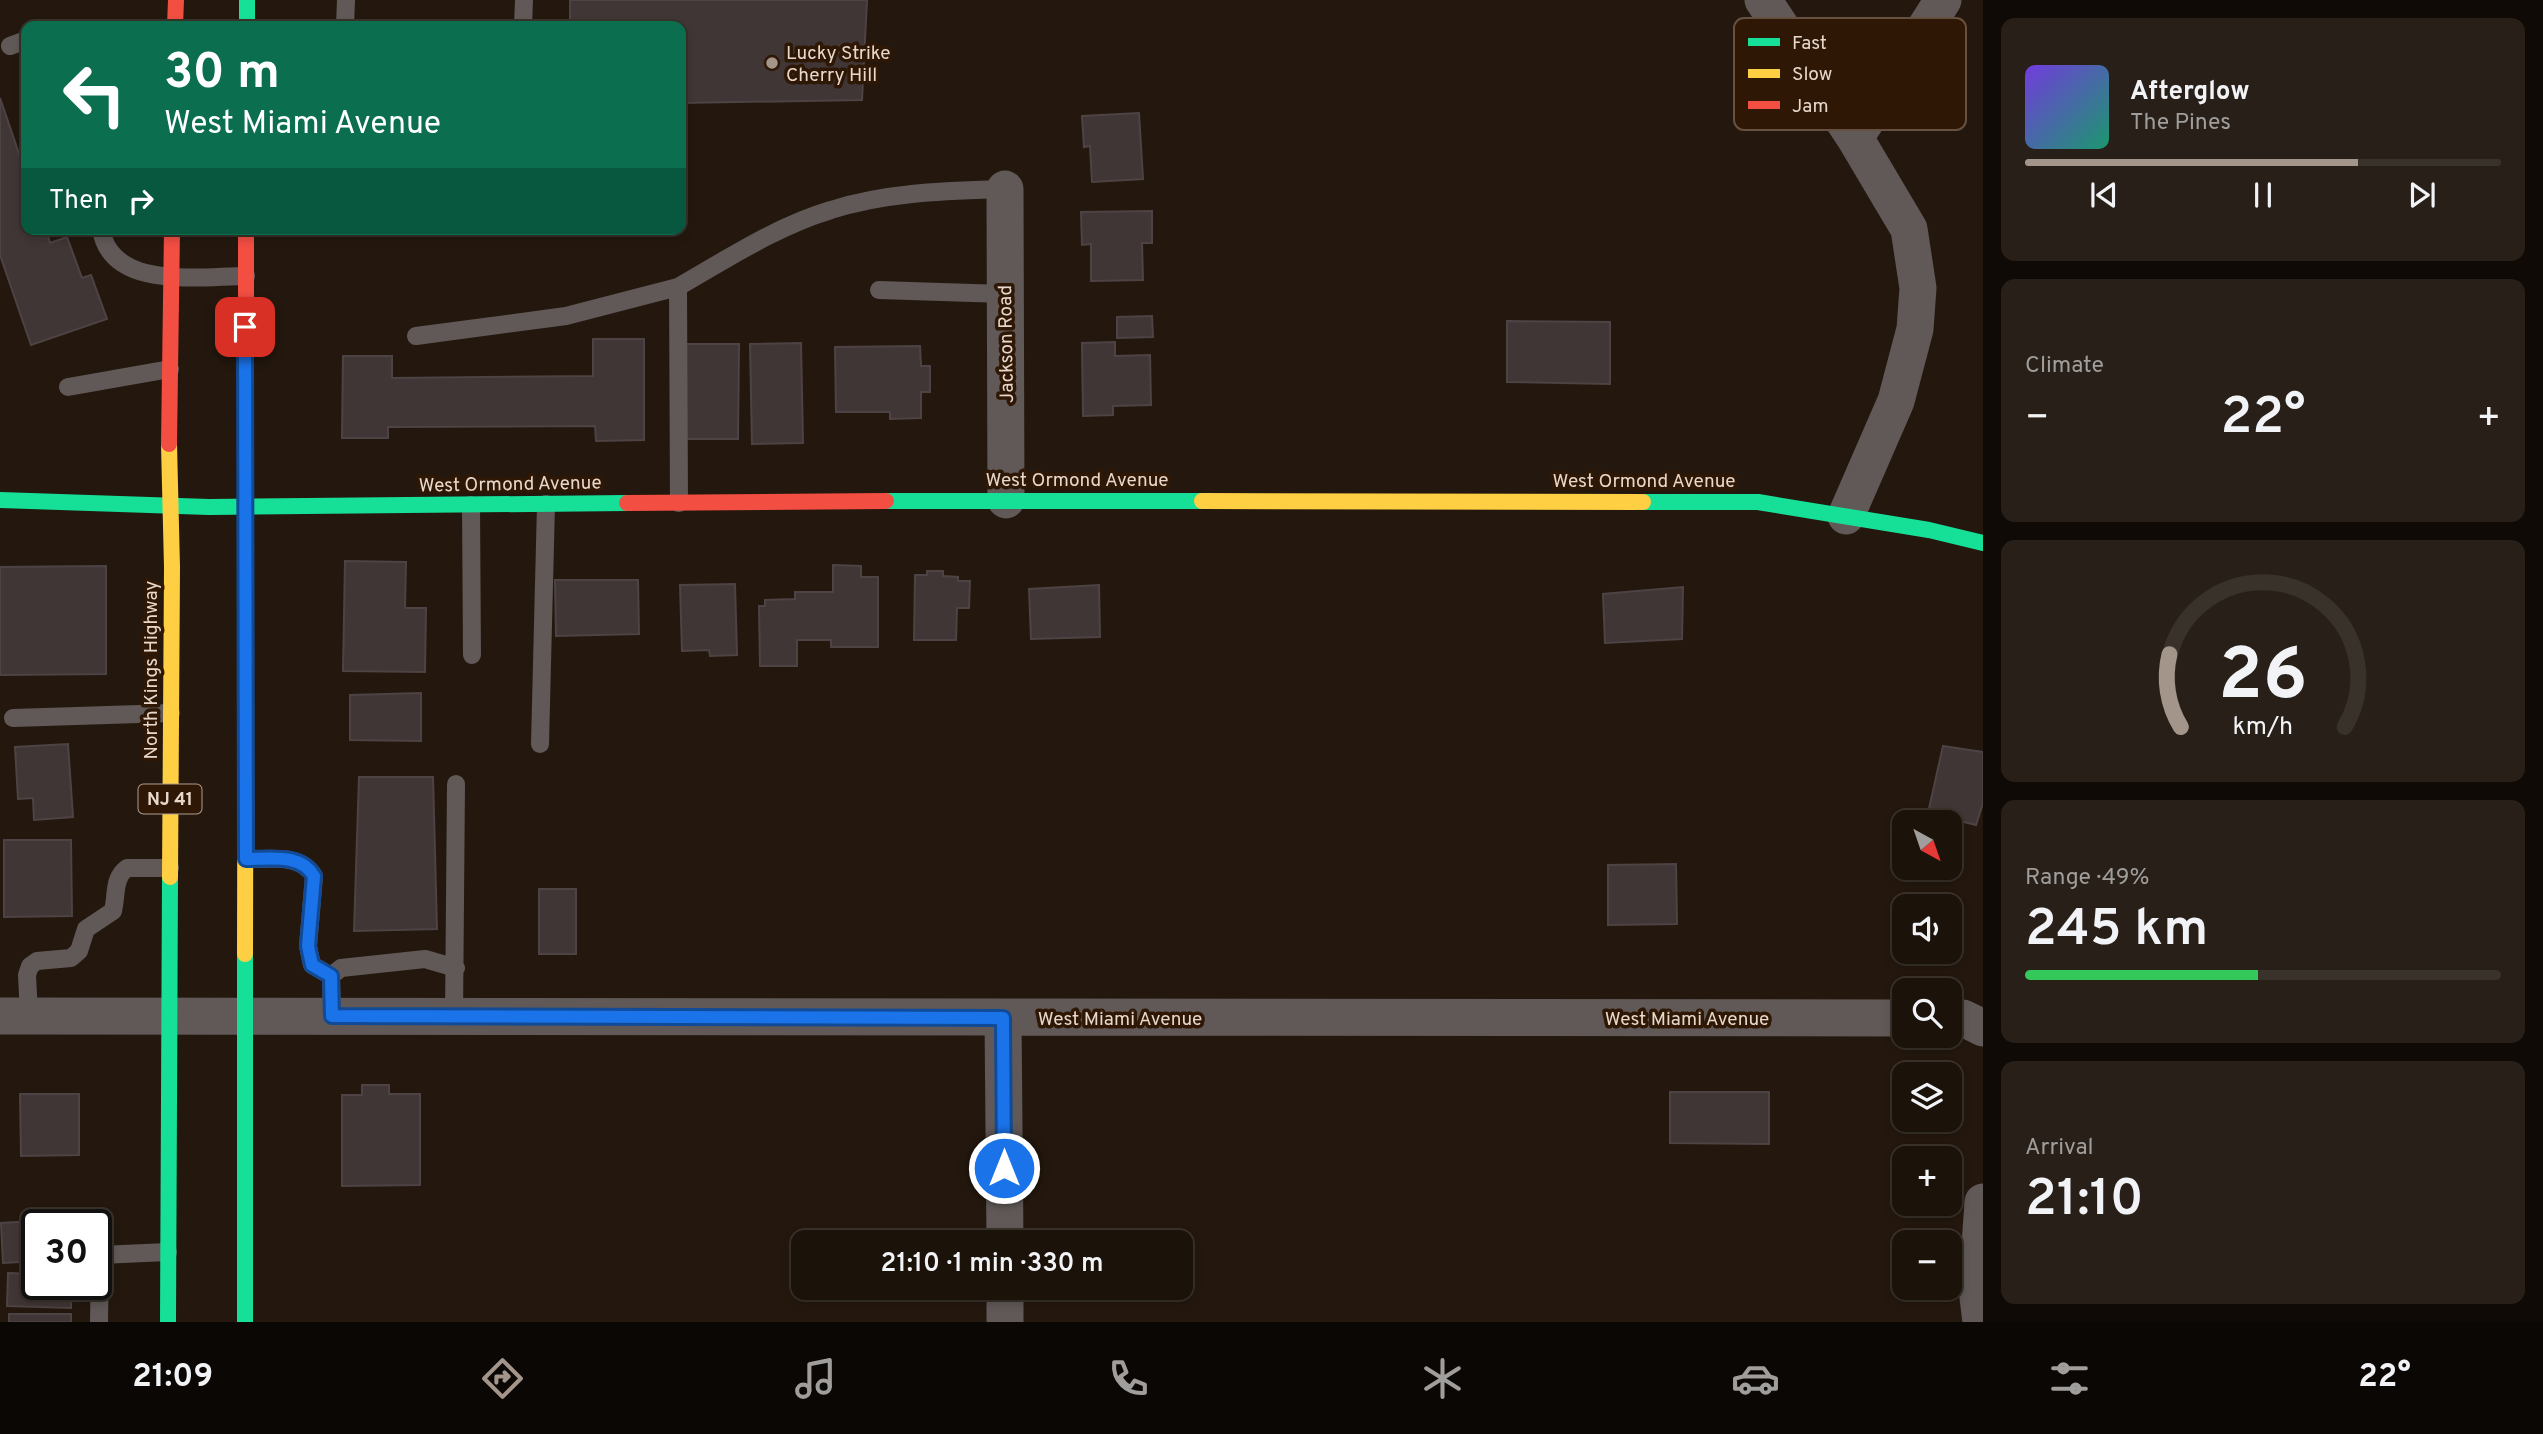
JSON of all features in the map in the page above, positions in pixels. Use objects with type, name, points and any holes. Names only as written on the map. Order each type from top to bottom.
[{"type":"main road","points":[[175,21],[176,0]]},
{"type":"main road","points":[[247,0],[247,21]]},
{"type":"main road","name":"North Kings Highway","points":[[168,1322],[172,567],[168,504],[172,235]]},
{"type":"main road","points":[[245,1322],[246,235]]},
{"type":"main road","name":"West Ormond Avenue","points":[[0,500],[245,507],[1006,500],[1758,502],[1983,543]]},
{"type":"street","points":[[1763,0],[1775,18]]},
{"type":"street","points":[[1932,18],[1943,0]]},
{"type":"street","points":[[1846,516],[1896,401],[1915,329],[1918,288],[1909,229],[1850,130]]},
{"type":"street","points":[[1855,138],[1860,130]]},
{"type":"street","name":"Jackson Road","points":[[1005,189],[1006,500]]},
{"type":"street","name":"West Miami Avenue","points":[[14,1016],[1892,1018]]},
{"type":"street","points":[[1962,1017],[1983,1028]]},
{"type":"street","points":[[1003,1018],[1005,1230]]},
{"type":"street","points":[[1981,1322],[1977,1289],[1983,1202]]},
{"type":"street","points":[[1005,1300],[1005,1322]]},
{"type":"lane","points":[[345,21],[346,0]]},
{"type":"lane","points":[[523,21],[524,0]]},
{"type":"lane","points":[[416,335],[566,316],[678,287],[768,236],[831,209],[915,193],[1005,189]]},
{"type":"lane","points":[[102,235],[103,241],[121,264],[140,272],[171,277],[246,276]]},
{"type":"lane","points":[[678,287],[679,503]]},
{"type":"lane","points":[[879,290],[1004,294]]},
{"type":"lane","points":[[68,387],[170,369]]},
{"type":"lane","points":[[540,744],[546,504]]},
{"type":"lane","points":[[471,505],[472,655]]},
{"type":"lane","points":[[13,718],[171,713]]},
{"type":"lane","points":[[454,1017],[456,784]]},
{"type":"lane","points":[[246,859],[298,860],[308,866],[314,876],[308,946],[312,965],[331,976]]},
{"type":"lane","points":[[14,1016],[30,966],[37,961],[71,958],[79,951],[86,929],[113,911],[118,877],[127,868],[170,868]]},
{"type":"lane","points":[[331,976],[341,968],[425,959],[456,968]]},
{"type":"lane","points":[[331,976],[332,1016]]},
{"type":"lane","points":[[99,1322],[100,1255],[169,1252]]},
{"type":"building","name":"Lucky Strike Cherry Hill","points":[[570,0],[867,0],[862,100],[686,103],[686,21],[570,21]]},
{"type":"building","points":[[0,98],[21,159],[21,235],[48,235],[50,243],[67,237],[82,278],[91,275],[107,319],[31,345],[0,255]]},
{"type":"building","points":[[1139,113],[1143,179],[1092,182],[1090,146],[1084,147],[1082,116]]},
{"type":"building","points":[[1152,211],[1152,243],[1142,243],[1143,280],[1091,281],[1091,244],[1082,245],[1081,212]]},
{"type":"building","points":[[1152,316],[1153,337],[1117,338],[1117,317]]},
{"type":"building","points":[[1507,321],[1610,322],[1610,384],[1507,382]]},
{"type":"building","points":[[593,339],[644,339],[644,440],[596,441],[595,426],[388,427],[388,438],[342,438],[343,356],[392,356],[392,378],[593,376]]},
{"type":"building","points":[[1115,342],[1115,356],[1150,355],[1151,405],[1113,406],[1113,415],[1083,416],[1082,343]]},
{"type":"building","points":[[801,343],[803,443],[752,444],[750,344]]},
{"type":"building","points":[[686,344],[739,344],[738,439],[686,439]]},
{"type":"building","points":[[920,346],[921,366],[930,366],[930,392],[921,392],[921,418],[890,419],[890,412],[836,412],[835,347]]},
{"type":"building","points":[[345,561],[406,562],[405,608],[426,608],[425,672],[343,671]]},
{"type":"building","points":[[833,565],[861,566],[861,577],[878,577],[878,647],[831,647],[831,640],[797,640],[797,666],[760,666],[759,606],[765,606],[765,600],[795,599],[795,592],[833,592]]},
{"type":"building","points":[[106,566],[106,674],[0,675],[0,567]]},
{"type":"building","points":[[927,571],[943,571],[943,576],[958,577],[958,581],[970,581],[969,608],[957,608],[956,640],[914,640],[915,575],[927,575]]},
{"type":"building","points":[[555,580],[638,580],[639,634],[556,636]]},
{"type":"building","points":[[735,584],[737,655],[710,656],[709,650],[682,651],[680,585]]},
{"type":"building","points":[[1099,585],[1100,637],[1031,639],[1029,589]]},
{"type":"building","points":[[1683,587],[1682,639],[1605,643],[1603,594]]},
{"type":"building","points":[[421,693],[421,741],[350,740],[350,695]]},
{"type":"building","points":[[68,744],[73,817],[34,820],[33,798],[18,799],[15,747]]},
{"type":"building","points":[[1943,746],[1983,752],[1983,803],[1976,825],[1962,822],[1962,810],[1929,810]]},
{"type":"building","points":[[359,777],[433,777],[437,929],[354,931]]},
{"type":"building","points":[[4,840],[71,840],[72,916],[4,917]]},
{"type":"building","points":[[1676,864],[1677,924],[1608,925],[1608,865]]},
{"type":"building","points":[[539,889],[576,889],[576,954],[539,954]]},
{"type":"building","points":[[362,1085],[389,1085],[389,1094],[420,1094],[420,1185],[342,1186],[342,1095],[362,1095]]},
{"type":"building","points":[[1670,1092],[1769,1092],[1769,1144],[1670,1143]]},
{"type":"building","points":[[20,1094],[79,1094],[79,1155],[21,1156]]},
{"type":"building","points":[[21,1222],[21,1262],[3,1263],[1,1223]]},
{"type":"building","points":[[8,1273],[21,1273],[21,1300],[71,1300],[71,1308],[7,1306]]},
{"type":"building","points":[[9,1314],[71,1314],[71,1322],[9,1322]]},
{"type":"traffic: fast","points":[[247,0],[247,21]]},
{"type":"traffic: fast","points":[[0,500],[209,507],[627,503]]},
{"type":"traffic: fast","points":[[886,501],[1202,501]]},
{"type":"traffic: fast","points":[[1643,502],[1758,502],[1929,530],[1983,543]]},
{"type":"traffic: fast","points":[[168,1322],[170,877]]},
{"type":"traffic: fast","points":[[245,954],[245,1322]]},
{"type":"traffic: slow","points":[[169,444],[172,567],[170,877]]},
{"type":"traffic: slow","points":[[245,954],[246,483]]},
{"type":"traffic: slow","points":[[1202,501],[1643,502]]},
{"type":"traffic: jam","points":[[175,21],[176,0]]},
{"type":"traffic: jam","points":[[169,444],[172,235]]},
{"type":"traffic: jam","points":[[246,235],[246,483]]},
{"type":"traffic: jam","points":[[627,503],[886,501]]},
{"type":"place","name":"Lucky Strike Cherry Hill","points":[[772,63]]},
{"type":"route","points":[[245,327],[246,859],[298,860],[308,866],[314,876],[308,946],[312,965],[331,976],[332,1016],[1003,1018],[1004,1168]]}]
